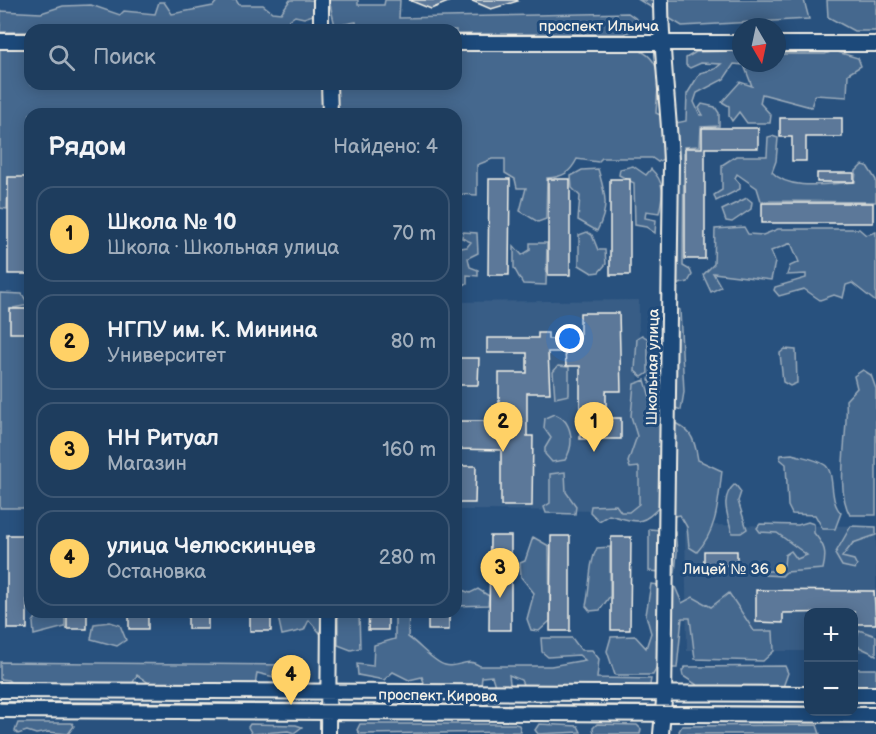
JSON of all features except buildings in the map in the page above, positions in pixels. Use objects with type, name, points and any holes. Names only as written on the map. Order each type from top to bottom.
[{"type":"street","points":[[321,0],[321,24]]},
{"type":"street","name":"Школьная улица","points":[[661,0],[661,43],[669,105],[671,162],[664,694],[661,734]]},
{"type":"street","points":[[0,41],[24,41]]},
{"type":"street","name":"проспект Ильича","points":[[462,43],[732,44]]},
{"type":"street","points":[[786,44],[876,44]]},
{"type":"street","points":[[329,90],[330,108]]},
{"type":"street","points":[[328,734],[329,618]]},
{"type":"street","name":"проспект Кирова","points":[[0,690],[804,694]]},
{"type":"street","points":[[858,694],[876,694]]},
{"type":"street","name":"проспект Кирова","points":[[0,710],[876,715]]},
{"type":"shaded area","points":[[218,0],[236,0],[239,5],[263,5],[272,12],[281,13],[290,0],[313,0],[313,15],[304,18],[295,16],[288,24],[24,24],[24,32],[0,32],[1,11],[41,13],[63,6],[91,5],[120,15],[124,11],[155,14],[159,2],[164,2],[172,14],[213,6]]},
{"type":"shaded area","points":[[329,0],[358,0],[358,5],[384,5],[385,0],[400,0],[399,18],[628,13],[638,20],[640,26],[624,34],[462,34],[462,24],[356,24],[356,22],[335,24]]},
{"type":"shaded area","points":[[639,0],[804,0],[809,19],[732,18],[732,23],[682,26]]},
{"type":"shaded area","points":[[827,0],[876,0],[876,31],[854,31],[828,17]]},
{"type":"shaded area","points":[[0,49],[24,49],[24,90],[324,90],[324,108],[24,108],[24,181],[8,181],[7,209],[0,208]]},
{"type":"shaded area","points":[[462,50],[638,50],[653,61],[658,76],[656,113],[664,117],[664,158],[658,162],[652,158],[602,158],[598,162],[577,159],[572,168],[565,173],[547,178],[546,219],[538,222],[520,211],[526,188],[517,188],[515,179],[505,173],[505,159],[492,159],[477,165],[477,195],[462,194],[462,108],[335,108],[335,90],[462,90]]},
{"type":"shaded area","points":[[732,51],[732,67],[724,79],[697,93],[694,102],[700,115],[703,115],[699,108],[702,104],[715,107],[719,113],[719,126],[701,127],[700,146],[684,147],[683,266],[690,270],[692,275],[688,282],[674,285],[671,124],[686,121],[687,94],[700,73],[715,69],[721,64],[701,63],[690,68],[686,65],[686,58],[696,52]]},
{"type":"shaded area","points":[[834,51],[858,58],[861,66],[848,74],[847,97],[815,95],[811,107],[762,94],[760,103],[771,115],[770,123],[747,123],[739,112],[732,121],[729,116],[729,106],[722,102],[740,82],[752,86],[747,72],[786,72],[786,54],[825,54]]},
{"type":"shaded area","points":[[768,137],[778,138],[776,161],[772,172],[780,178],[789,182],[811,185],[855,182],[856,171],[862,165],[867,166],[876,180],[876,202],[761,201],[757,188],[737,174],[735,178],[740,184],[740,189],[716,201],[714,195],[722,190],[722,165],[736,156],[767,156]]},
{"type":"shaded area","points":[[633,166],[646,175],[651,169],[661,184],[659,213],[646,211],[645,218],[656,220],[655,233],[646,227],[635,225],[634,183],[619,175],[620,169]]},
{"type":"shaded area","points":[[598,169],[603,186],[605,207],[597,231],[578,220],[580,196],[572,188],[571,176],[582,170]]},
{"type":"shaded area","points":[[747,198],[752,202],[751,209],[732,222],[726,221],[722,210]]},
{"type":"shaded area","points":[[744,227],[748,234],[763,235],[778,229],[859,229],[866,235],[876,232],[876,302],[852,283],[846,285],[843,298],[834,295],[820,300],[804,289],[779,296],[774,290],[775,287],[806,278],[806,274],[787,275],[790,266],[799,262],[791,243],[771,251],[775,262],[771,280],[713,273],[721,287],[711,292],[703,275],[714,264],[715,229]]},
{"type":"shaded area","points":[[463,232],[477,233],[478,253],[468,258],[470,267],[478,270],[478,276],[467,275],[467,283],[462,286],[462,248],[467,247],[471,242],[462,238]]},
{"type":"shaded area","points":[[587,232],[592,235],[598,250],[605,250],[606,264],[599,272],[592,273],[579,265],[579,235]]},
{"type":"shaded area","points":[[530,243],[547,243],[546,285],[523,284],[514,268],[514,246],[522,255],[530,250]]},
{"type":"shaded area","points":[[0,293],[22,294],[24,306],[13,308],[24,309],[24,508],[0,508]]},
{"type":"shaded area","points":[[639,300],[638,511],[462,510],[462,302]]},
{"type":"shaded area","points":[[673,306],[680,310],[684,392],[681,410],[673,407]]},
{"type":"shaded area","points":[[642,335],[648,339],[648,373],[642,377],[635,371],[637,338]]},
{"type":"shaded area","points":[[785,349],[796,350],[797,383],[790,386],[783,382],[780,353]]},
{"type":"shaded area","points":[[666,351],[666,418],[690,434],[695,444],[698,460],[722,471],[713,524],[697,552],[689,547],[687,527],[680,515],[668,517],[660,506],[648,518],[637,521],[609,515],[599,521],[590,512],[591,506],[616,505],[621,512],[629,512],[639,504],[639,467],[630,468],[628,462],[637,436],[631,416],[634,384],[645,380],[651,401],[656,401],[649,380],[654,357]]},
{"type":"shaded area","points":[[558,366],[569,367],[569,395],[555,398],[553,372]]},
{"type":"shaded area","points":[[863,370],[871,375],[876,389],[876,515],[850,515],[845,504],[842,475],[846,400],[857,388],[854,376]]},
{"type":"shaded area","points":[[554,414],[565,422],[571,440],[565,460],[552,462],[545,454],[545,448],[551,438],[544,428],[545,418]]},
{"type":"shaded area","points":[[792,454],[818,461],[828,469],[837,508],[841,513],[835,529],[823,529],[815,515],[792,514],[788,506],[786,464],[780,459],[781,455]]},
{"type":"shaded area","points":[[565,472],[566,492],[576,506],[575,514],[546,513],[544,507],[550,503],[550,474]]},
{"type":"shaded area","points":[[735,484],[741,492],[738,501],[747,529],[741,533],[732,533],[726,507],[727,495]]},
{"type":"shaded area","points":[[808,522],[814,524],[814,533],[824,550],[823,569],[786,572],[782,576],[765,575],[765,571],[776,571],[784,566],[785,555],[791,551],[797,559],[807,555],[777,533],[760,532],[757,528],[760,524],[798,525]]},
{"type":"shaded area","name":"Лицей № 36","points":[[685,525],[876,526],[876,652],[858,652],[858,608],[804,608],[804,651],[687,651]]},
{"type":"shaded area","points":[[851,526],[876,527],[876,535],[853,543],[842,557],[854,560],[857,566],[855,569],[842,566],[835,554]]},
{"type":"shaded area","points":[[649,529],[675,531],[677,552],[675,573],[649,571]]},
{"type":"shaded area","points":[[533,537],[549,546],[550,621],[539,631],[531,630],[527,619],[534,593],[521,577],[520,563],[525,561]]},
{"type":"shaded area","points":[[610,547],[610,596],[600,610],[590,611],[586,606],[594,555],[597,548]]},
{"type":"shaded area","points":[[651,584],[675,587],[682,603],[693,597],[711,607],[729,593],[754,631],[773,631],[774,651],[763,661],[695,659],[690,618],[682,618],[677,668],[656,668],[653,675],[615,675],[607,651],[611,637],[635,636],[646,648],[651,633],[646,615]]},
{"type":"shaded area","points":[[478,589],[489,596],[488,605],[462,606],[462,590],[470,593]]},
{"type":"shaded area","points":[[36,618],[65,618],[65,627],[34,635],[33,622]]},
{"type":"shaded area","points":[[278,618],[324,618],[320,633],[309,620],[304,630],[282,635]]},
{"type":"shaded area","points":[[338,618],[359,618],[360,648],[351,650],[338,645]]},
{"type":"shaded area","points":[[395,618],[409,618],[408,637],[445,665],[471,662],[480,666],[551,666],[585,660],[579,655],[548,657],[542,652],[541,638],[572,638],[581,650],[592,650],[599,659],[597,678],[651,679],[649,690],[525,689],[521,680],[509,675],[511,690],[497,692],[492,676],[482,677],[481,686],[426,688],[422,677],[409,680],[393,672],[384,680],[358,675],[357,664],[373,666],[374,645],[395,639]]},
{"type":"shaded area","points":[[110,622],[120,625],[126,640],[117,646],[91,639],[94,624]]},
{"type":"shaded area","points":[[859,630],[876,636],[876,655],[858,646]]},
{"type":"shaded area","points":[[0,662],[284,665],[292,677],[303,681],[304,685],[284,685],[283,679],[257,673],[255,686],[158,689],[137,675],[130,688],[19,688],[8,680],[0,679]]},
{"type":"shaded area","points":[[785,666],[788,673],[783,687],[700,687],[683,676],[682,671],[685,667]]},
{"type":"shaded area","points":[[858,669],[876,669],[876,688],[858,688]]},
{"type":"shaded area","points":[[18,723],[72,723],[74,726],[68,734],[48,732],[36,734],[27,731],[18,734],[15,731]]},
{"type":"shaded area","points":[[250,724],[302,727],[294,733],[288,731],[252,734],[248,727]]},
{"type":"shaded area","points":[[360,724],[515,724],[519,725],[521,732],[360,734],[357,730]]},
{"type":"shaded area","points":[[539,724],[578,726],[581,732],[538,734],[535,730]]},
{"type":"shaded area","points":[[597,724],[637,725],[641,729],[640,734],[594,734],[593,728]]},
{"type":"shaded area","points":[[817,725],[820,734],[680,734],[679,731],[682,726]]},
{"type":"tram line","points":[[0,703],[804,707]]},
{"type":"tram line","points":[[858,707],[876,707]]},
{"type":"place","name":"НГПУ им. К. Минина","points":[[503,452]]},
{"type":"place","name":"Школа № 10","points":[[594,452]]},
{"type":"place","name":"Лицей № 36","points":[[781,569]]},
{"type":"place","name":"НН Ритуал","points":[[500,598]]},
{"type":"place","name":"улица Челюскинцев","points":[[291,705]]}]
